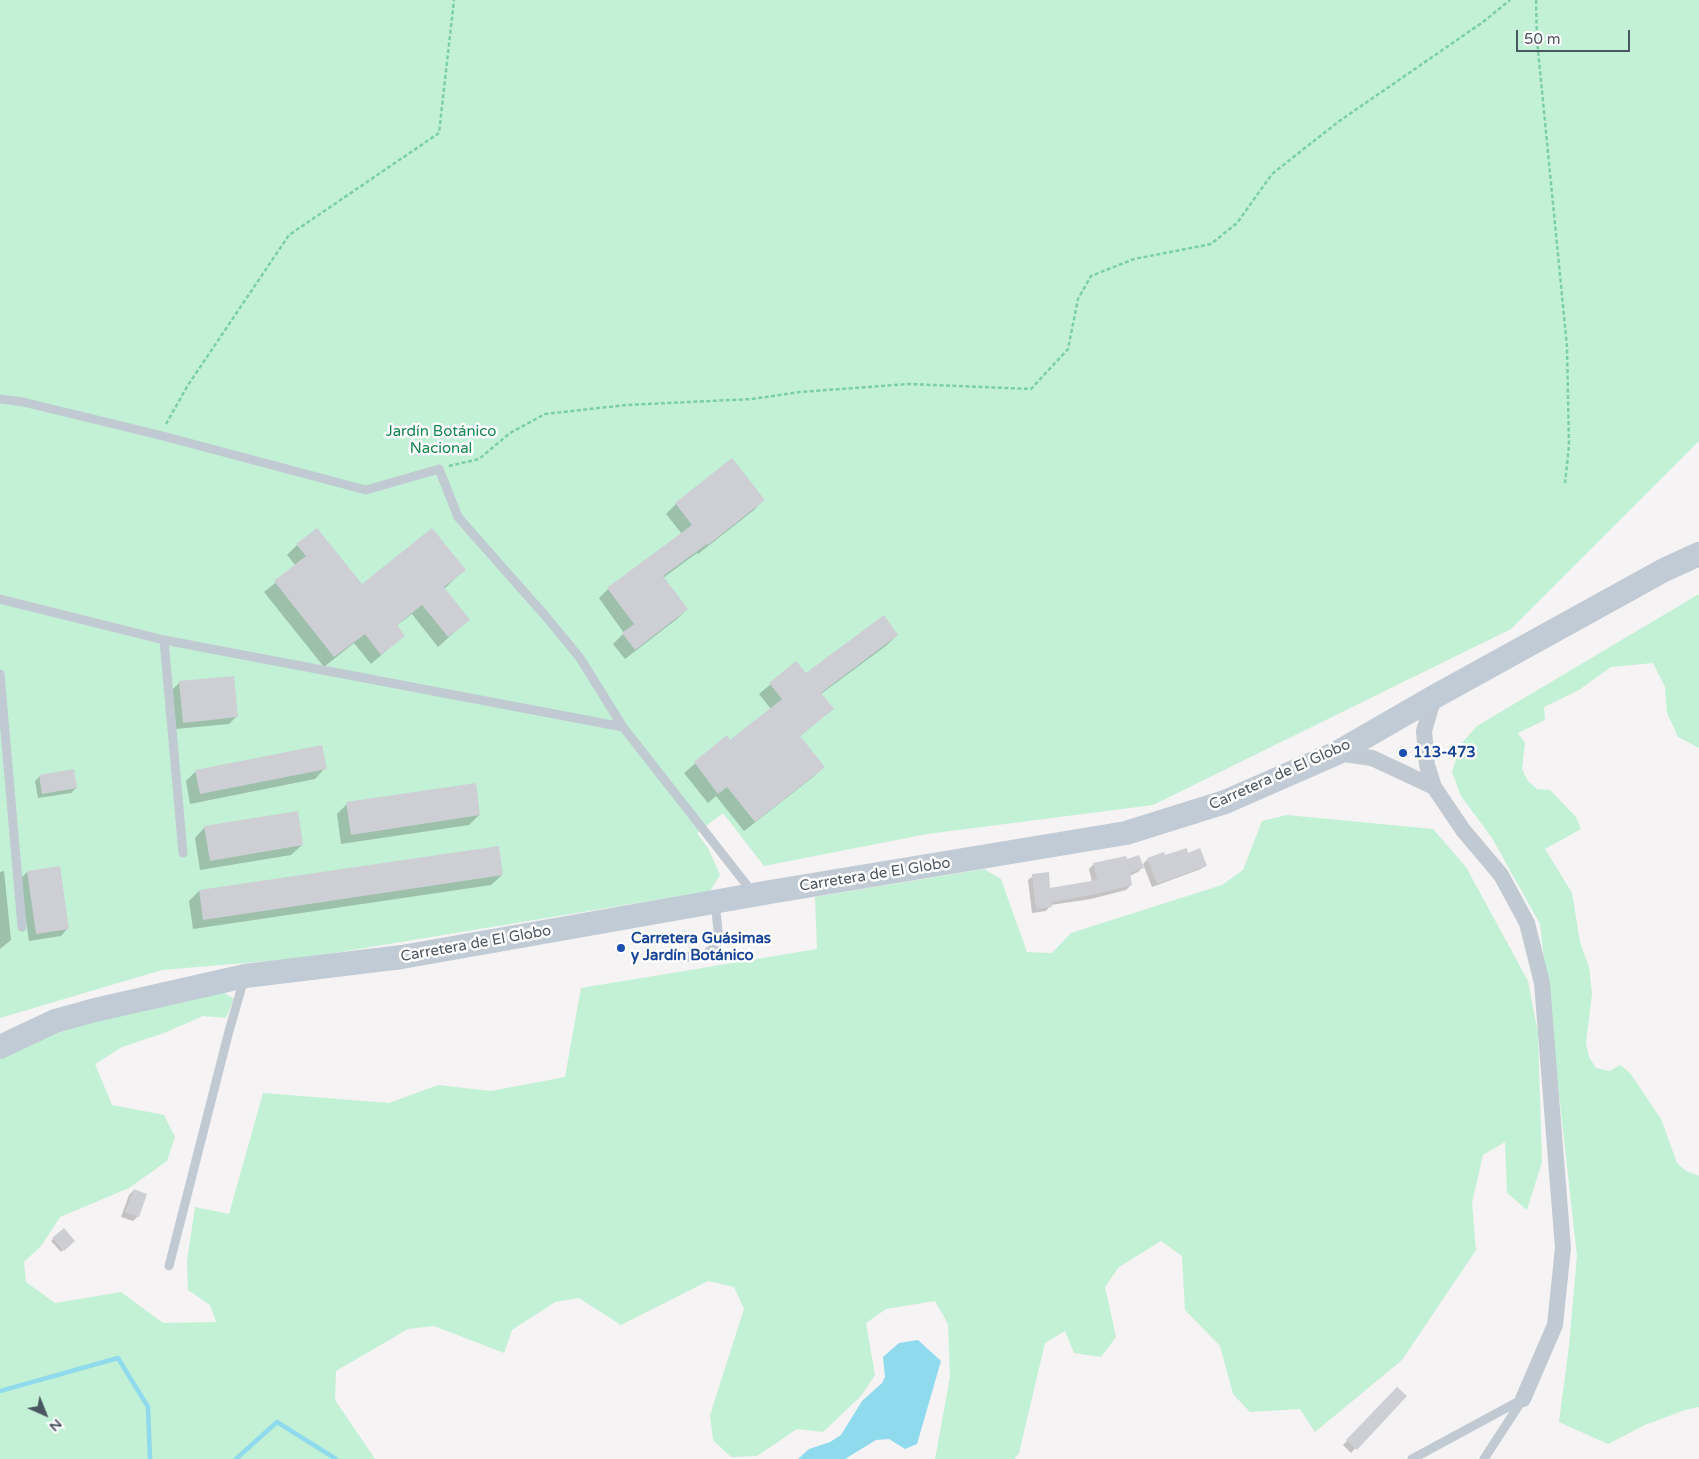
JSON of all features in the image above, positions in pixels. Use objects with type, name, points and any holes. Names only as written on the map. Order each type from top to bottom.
[{"type":"main road","name":"Carretera de El Globo","points":[[0,1047],[55,1021],[95,1010],[246,976],[402,958],[755,895],[1126,833],[1225,802],[1336,753],[1664,570],[1699,554]]},
{"type":"street","points":[[1434,697],[1424,732],[1426,765],[1434,787],[1463,830],[1505,883],[1527,923],[1542,983],[1563,1248],[1555,1325],[1523,1399]]},
{"type":"street","points":[[1336,753],[1372,758],[1434,787]]},
{"type":"lane","points":[[0,399],[23,402],[160,435],[366,490],[439,469],[458,517],[580,658],[623,727],[755,895]]},
{"type":"lane","points":[[0,599],[164,640],[623,727]]},
{"type":"lane","points":[[164,640],[183,853]]},
{"type":"lane","points":[[0,674],[22,927]]},
{"type":"lane","points":[[681,958],[705,954],[717,945],[719,940],[715,902]]},
{"type":"lane","points":[[169,1266],[229,1031],[246,976]]},
{"type":"lane","points":[[1412,1459],[1523,1399]]},
{"type":"lane","points":[[1484,1459],[1523,1399]]},
{"type":"path","points":[[160,435],[188,385],[289,235],[439,133],[454,0]]},
{"type":"path","points":[[439,469],[479,459],[510,433],[545,414],[626,405],[752,399],[800,392],[909,384],[1031,389],[1068,349],[1078,299],[1091,276],[1134,259],[1211,244],[1238,223],[1272,174],[1338,122],[1482,22],[1510,0]]},
{"type":"path","points":[[1536,0],[1539,70],[1567,347],[1569,446],[1565,483]]},
{"type":"green space","name":"Jardín Botánico Nacional","points":[[0,0],[1699,0],[1699,441],[1511,629],[1153,805],[927,834],[764,866],[723,813],[697,833],[708,848],[720,875],[710,891],[304,958],[162,970],[0,1018]]},
{"type":"green space","points":[[1699,594],[1699,748],[1678,737],[1667,713],[1665,687],[1653,663],[1611,667],[1579,690],[1544,707],[1545,720],[1518,733],[1525,743],[1522,769],[1528,781],[1537,789],[1550,790],[1576,817],[1581,829],[1545,849],[1572,893],[1580,942],[1589,967],[1592,994],[1586,1043],[1589,1057],[1596,1068],[1610,1071],[1620,1065],[1630,1073],[1661,1119],[1677,1163],[1686,1171],[1699,1176],[1699,1407],[1685,1410],[1645,1425],[1608,1444],[1559,1422],[1569,1346],[1577,1256],[1540,924],[1492,838],[1461,796],[1452,772],[1461,744],[1477,726]]},
{"type":"green space","points":[[1287,815],[1433,829],[1466,867],[1528,981],[1538,1033],[1542,1162],[1527,1210],[1507,1193],[1505,1142],[1483,1155],[1472,1203],[1476,1250],[1402,1360],[1315,1432],[1300,1409],[1250,1412],[1233,1394],[1220,1346],[1185,1310],[1182,1256],[1161,1241],[1119,1267],[1105,1287],[1116,1337],[1101,1357],[1074,1353],[1065,1331],[1045,1343],[1019,1453],[1014,1459],[935,1459],[950,1377],[948,1324],[935,1301],[886,1309],[866,1323],[875,1375],[861,1396],[823,1432],[797,1429],[757,1456],[731,1457],[713,1440],[710,1415],[744,1309],[734,1287],[708,1281],[621,1325],[579,1298],[555,1302],[512,1330],[504,1353],[434,1326],[408,1329],[336,1371],[335,1400],[375,1459],[0,1459],[0,1055],[57,1026],[223,992],[234,999],[226,1018],[203,1016],[164,1033],[122,1047],[95,1064],[112,1105],[164,1115],[175,1137],[167,1161],[129,1188],[60,1217],[41,1246],[24,1262],[26,1282],[55,1303],[121,1292],[163,1323],[216,1322],[210,1305],[188,1290],[187,1261],[195,1207],[229,1214],[263,1093],[389,1103],[438,1085],[491,1091],[565,1077],[581,988],[817,949],[815,897],[984,869],[1001,879],[1027,952],[1052,953],[1071,933],[1222,885],[1243,870],[1262,821]]},
{"type":"water","points":[[918,1340],[941,1361],[917,1444],[905,1449],[889,1439],[876,1440],[845,1459],[798,1459],[809,1449],[830,1442],[841,1435],[862,1401],[882,1383],[885,1377],[883,1357],[899,1343]]},
{"type":"building","points":[[732,458],[765,500],[708,545],[663,576],[688,609],[635,650],[622,633],[634,624],[607,588],[692,525],[675,503]]},
{"type":"building","points":[[317,528],[362,584],[432,528],[466,570],[444,587],[470,620],[448,637],[422,605],[397,625],[405,636],[381,655],[365,634],[334,657],[274,581],[306,556],[296,544]]},
{"type":"building","points":[[884,615],[898,635],[821,693],[834,709],[800,736],[825,767],[755,822],[727,787],[718,794],[694,762],[727,735],[730,740],[782,699],[769,683],[796,661],[806,673]]},
{"type":"building","points":[[234,676],[238,717],[183,723],[179,681]]},
{"type":"building","points":[[322,745],[327,769],[200,794],[195,770]]},
{"type":"building","points":[[74,769],[77,788],[42,794],[39,775]]},
{"type":"building","points":[[476,783],[480,815],[351,835],[346,802]]},
{"type":"building","points":[[298,811],[303,845],[210,861],[204,826]]},
{"type":"building","points":[[499,846],[503,875],[203,920],[199,890]]},
{"type":"building","points":[[1187,848],[1188,853],[1200,848],[1207,866],[1157,884],[1147,858],[1164,852],[1165,855]]},
{"type":"building","points":[[1139,855],[1144,868],[1130,873],[1132,885],[1052,902],[1052,907],[1036,909],[1032,874],[1049,872],[1050,888],[1097,880],[1093,863],[1126,856],[1127,859]]},
{"type":"building","points":[[60,866],[69,929],[36,934],[27,871]]},
{"type":"building","points":[[134,1189],[147,1194],[139,1217],[125,1212]]},
{"type":"building","points":[[64,1228],[75,1241],[64,1251],[52,1238]]},
{"type":"building","points":[[1397,1387],[1407,1396],[1357,1450],[1346,1440]]},
{"type":"waterway","points":[[0,1391],[118,1358],[148,1407],[150,1459]]},
{"type":"waterway","points":[[236,1459],[277,1422],[336,1459]]},
{"type":"place","name":"113-473","points":[[1403,753]]},
{"type":"place","name":"Carretera Guásimas y Jardín Botánico","points":[[621,948]]}]
